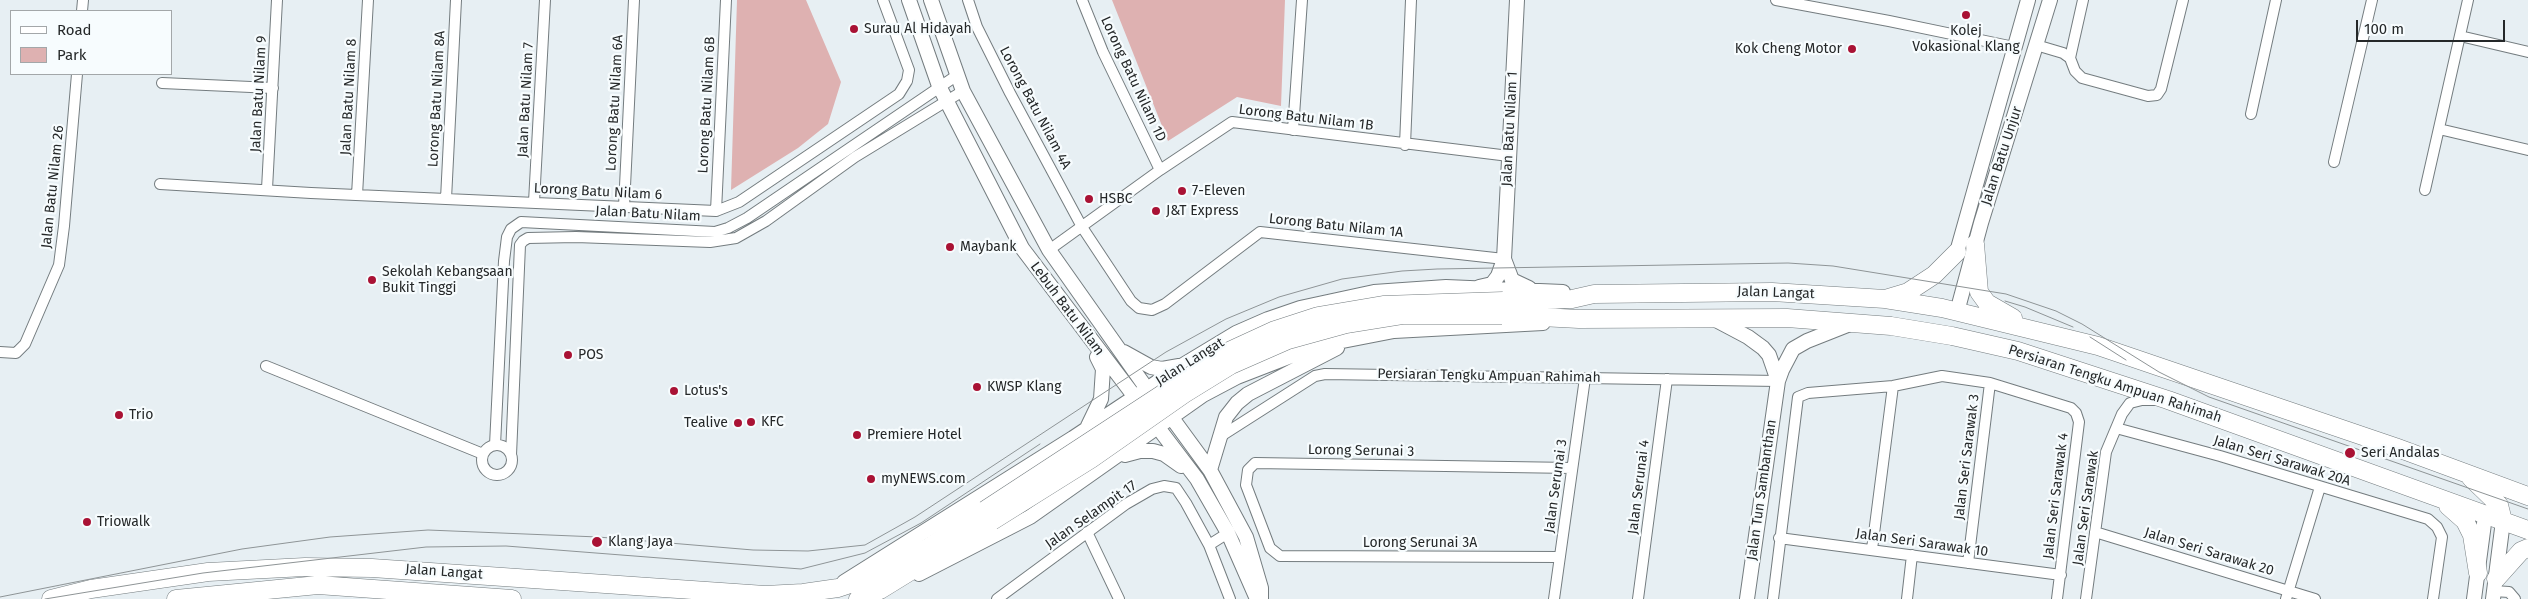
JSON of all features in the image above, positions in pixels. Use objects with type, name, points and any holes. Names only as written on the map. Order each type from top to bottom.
[{"type":"highway","points":[[1975,244],[1979,292],[1987,303],[1998,311],[2039,330]]},
{"type":"highway","points":[[1885,298],[1908,292],[1925,281],[1957,252]]},
{"type":"highway","name":"Jalan Langat","points":[[51,599],[91,590],[208,572],[305,567],[372,568],[766,595],[803,593],[838,588],[874,576],[1091,459],[1184,394],[1231,365],[1288,340],[1338,326],[1402,315],[1503,308],[1594,294],[1772,292],[1885,298],[1958,312]]},
{"type":"highway","name":"Jalan Langat","points":[[1503,308],[1578,319],[1685,318]]},
{"type":"highway","points":[[1952,336],[1958,312]]},
{"type":"highway","name":"Persiaran Tengku Ampuan Rahimah","points":[[1958,312],[2039,330],[2098,346],[2528,496]]},
{"type":"highway","name":"Persiaran Tengku Ampuan Rahimah","points":[[1685,318],[1787,318],[1855,322],[1952,336],[2018,351],[2168,400],[2436,496],[2496,514],[2528,530]]},
{"type":"highway","points":[[2463,472],[2496,514],[2506,502],[2528,502]]},
{"type":"highway","points":[[2436,496],[2465,521],[2472,535],[2478,573]]},
{"type":"highway","name":"Jalan Langat","points":[[858,599],[880,590],[988,516]]},
{"type":"highway","points":[[2494,590],[2521,551],[2528,548]]},
{"type":"highway","name":"Jalan Langat","points":[[176,599],[272,588],[318,585],[512,599]]},
{"type":"main road","name":"Lebuh Batu Nilam","points":[[909,0],[939,86],[1022,248],[1088,338],[1197,479],[1228,533],[1257,599]]},
{"type":"main road","name":"Lebuh Batu Nilam","points":[[931,0],[956,76],[963,91],[1049,250],[1147,389],[1172,418],[1210,470],[1246,537],[1261,588],[1261,599]]},
{"type":"main road","name":"Jalan Batu Nilam 1","points":[[1504,259],[1517,0]]},
{"type":"main road","name":"Jalan Batu Unjur","points":[[1957,252],[2028,0]]},
{"type":"main road","name":"Jalan Batu Unjur","points":[[1958,312],[1975,244],[2050,0]]},
{"type":"main road","points":[[1473,288],[1492,284],[1498,276],[1504,259]]},
{"type":"main road","points":[[1504,259],[1512,280],[1534,290]]},
{"type":"main road","name":"Jalan Langat","points":[[838,588],[847,579],[1073,438],[1183,365],[1217,344],[1268,319],[1308,306],[1374,292],[1446,287],[1594,294]]},
{"type":"main road","name":"Jalan Tun Sambanthan","points":[[1712,318],[1748,337],[1764,348],[1769,355],[1778,381]]},
{"type":"main road","name":"Jalan Langat","points":[[880,590],[928,570],[1030,517],[1117,458],[1203,395],[1238,377],[1317,346],[1394,331],[1501,327],[1578,319]]},
{"type":"main road","name":"Jalan Tun Sambanthan","points":[[1747,599],[1778,381],[1793,349],[1807,340],[1855,322]]},
{"type":"main road","points":[[1088,338],[1103,369],[1103,378],[1101,399],[1088,427]]},
{"type":"main road","points":[[1210,470],[1218,438],[1226,417],[1248,394],[1358,338]]},
{"type":"main road","points":[[1217,344],[1198,368],[1201,378],[1211,385],[1238,377]]},
{"type":"main road","points":[[1119,349],[1151,367],[1162,369],[1183,365]]},
{"type":"main road","points":[[1073,438],[1082,435],[1099,435],[1107,443],[1106,456],[1089,477]]},
{"type":"main road","points":[[1117,458],[1140,450],[1153,451],[1174,460],[1197,479]]},
{"type":"main road","points":[[2474,599],[2478,573],[2496,514]]},
{"type":"main road","points":[[2494,590],[2496,514]]},
{"type":"main road","points":[[241,599],[272,588]]},
{"type":"street","name":"Jalan Batu Nilam 9","points":[[267,189],[277,0]]},
{"type":"street","name":"Jalan Batu Nilam 8","points":[[357,195],[368,0]]},
{"type":"street","name":"Lorong Batu Nilam 8A","points":[[446,199],[456,0]]},
{"type":"street","name":"Jalan Batu Nilam 7","points":[[534,202],[545,0]]},
{"type":"street","name":"Lorong Batu Nilam 6A","points":[[624,207],[634,0]]},
{"type":"street","name":"Lorong Batu Nilam 6B","points":[[716,211],[726,0]]},
{"type":"street","name":"Lorong Batu Nilam 6","points":[[160,184],[716,211],[739,202],[899,94],[907,81],[909,70],[883,0]]},
{"type":"street","name":"Lorong Batu Nilam 4A","points":[[968,0],[977,27],[1010,94],[1082,227]]},
{"type":"street","name":"Lorong Batu Nilam 1D","points":[[1082,0],[1103,52],[1160,170]]},
{"type":"street","points":[[1293,130],[1302,0]]},
{"type":"street","points":[[1405,145],[1411,0]]},
{"type":"street","points":[[1776,0],[2014,47]]},
{"type":"street","points":[[2070,58],[2083,0]]},
{"type":"street","points":[[2036,45],[2063,53],[2070,58],[2075,71],[2082,78],[2148,96],[2157,95],[2161,89],[2183,0]]},
{"type":"street","points":[[2251,114],[2276,0]]},
{"type":"street","points":[[2334,162],[2372,0]]},
{"type":"street","points":[[2426,190],[2468,0]]},
{"type":"street","points":[[2460,36],[2528,52]]},
{"type":"street","name":"Jalan Batu Nilam 26","points":[[0,352],[16,353],[25,344],[59,264],[77,75]]},
{"type":"street","name":"Jalan Batu Nilam","points":[[511,229],[521,222],[715,232],[728,228],[747,218],[956,76]]},
{"type":"street","points":[[162,83],[273,88]]},
{"type":"street","name":"Jalan Batu Nilam","points":[[523,241],[528,238],[560,237],[710,242],[736,238],[766,221],[855,157],[963,91]]},
{"type":"street","name":"Lorong Batu Nilam 1B","points":[[1049,250],[1160,170],[1232,122],[1405,145],[1509,156]]},
{"type":"street","points":[[2439,129],[2528,150]]},
{"type":"street","points":[[797,164],[817,170]]},
{"type":"street","name":"Lorong Batu Nilam 1A","points":[[1082,227],[1131,301],[1139,308],[1152,310],[1165,304],[1260,232],[1504,259]]},
{"type":"street","points":[[494,445],[504,261],[507,238],[511,229],[523,241],[520,245],[511,466],[503,474],[497,475],[486,471],[482,460],[483,454],[487,449],[494,445],[503,446],[511,455]]},
{"type":"street","points":[[266,366],[483,454]]},
{"type":"street","name":"Persiaran Tengku Ampuan Rahimah","points":[[1218,438],[1315,376],[1338,373],[1778,381]]},
{"type":"street","name":"Jalan Seri Sarawak 4","points":[[1779,538],[1798,397],[1808,393],[1893,386],[1942,376],[1990,383],[2071,408],[2076,413],[2079,422],[2057,599]]},
{"type":"street","name":"Jalan Serunai 3","points":[[1554,599],[1584,378]]},
{"type":"street","name":"Jalan Serunai 4","points":[[1638,599],[1667,379]]},
{"type":"street","name":"Jalan Seri Sarawak 3","points":[[1968,563],[1990,383]]},
{"type":"street","points":[[1872,549],[1893,386]]},
{"type":"street","name":"Jalan Seri Sarawak","points":[[2086,599],[2105,460],[2116,428],[2122,414],[2130,404],[2142,400],[2168,400]]},
{"type":"street","name":"Jalan Seri Sarawak 20A","points":[[2116,428],[2428,519],[2437,528],[2442,537],[2433,599]]},
{"type":"street","name":"Lorong Serunai 3","points":[[1280,556],[1270,548],[1246,485],[1248,470],[1255,463],[1572,468]]},
{"type":"street","name":"Jalan Selampit 17","points":[[997,599],[1126,504],[1152,489],[1164,486],[1176,488],[1209,545]]},
{"type":"street","points":[[2287,595],[2320,487]]},
{"type":"street","points":[[1087,532],[1118,599]]},
{"type":"street","name":"Jalan Seri Sarawak 20","points":[[2095,532],[2287,595],[2314,599]]},
{"type":"street","points":[[1228,533],[1209,545],[1230,599]]},
{"type":"street","points":[[1773,599],[1779,538]]},
{"type":"street","name":"Jalan Seri Sarawak 10","points":[[1779,538],[2061,575]]},
{"type":"street","points":[[1906,599],[1912,555]]},
{"type":"street","name":"Lorong Serunai 3A","points":[[1280,556],[1560,557]]},
{"type":"street","points":[[2494,590],[2509,592],[2515,599]]},
{"type":"green space","points":[[737,0],[806,0],[841,82],[828,124],[798,148],[731,190]]},
{"type":"green space","points":[[1112,0],[1285,0],[1281,106],[1237,97],[1168,141]]},
{"type":"tram line","points":[[0,597],[242,549],[330,537],[428,530],[598,537],[753,550],[808,551],[865,545],[915,517],[1166,352],[1226,319],[1279,297],[1342,279],[1402,271],[1437,269],[1788,263],[1833,266],[2006,294],[2056,311],[2082,324],[2159,372],[2209,397],[2528,509]]},
{"type":"tram line","points":[[2005,301],[2025,307],[2073,327]]},
{"type":"tram line","points":[[2090,337],[2126,360]]},
{"type":"tram line","points":[[45,599],[203,573],[426,547],[506,546],[801,569],[865,553],[921,523],[1040,444]]},
{"type":"place","name":"Kolej Vokasional Klang","points":[[1966,15]]},
{"type":"place","name":"Surau Al Hidayah","points":[[854,29]]},
{"type":"place","name":"Kok Cheng Motor","points":[[1852,49]]},
{"type":"place","name":"7-Eleven","points":[[1182,191]]},
{"type":"place","name":"HSBC","points":[[1089,199]]},
{"type":"place","name":"J&T Express","points":[[1156,211]]},
{"type":"place","name":"Maybank","points":[[950,247]]},
{"type":"place","name":"Sekolah Kebangsaan Bukit Tinggi","points":[[372,280]]},
{"type":"place","name":"POS","points":[[568,355]]},
{"type":"place","name":"KWSP Klang","points":[[977,387]]},
{"type":"place","name":"Lotus's","points":[[674,391]]},
{"type":"place","name":"Trio","points":[[119,415]]},
{"type":"place","name":"KFC","points":[[751,422]]},
{"type":"place","name":"Tealive","points":[[738,423]]},
{"type":"place","name":"Premiere Hotel","points":[[857,435]]},
{"type":"place","name":"Seri Andalas","points":[[2350,453]]},
{"type":"place","name":"myNEWS.com","points":[[871,479]]},
{"type":"place","name":"Triowalk","points":[[87,522]]},
{"type":"place","name":"Klang Jaya","points":[[597,542]]}]
